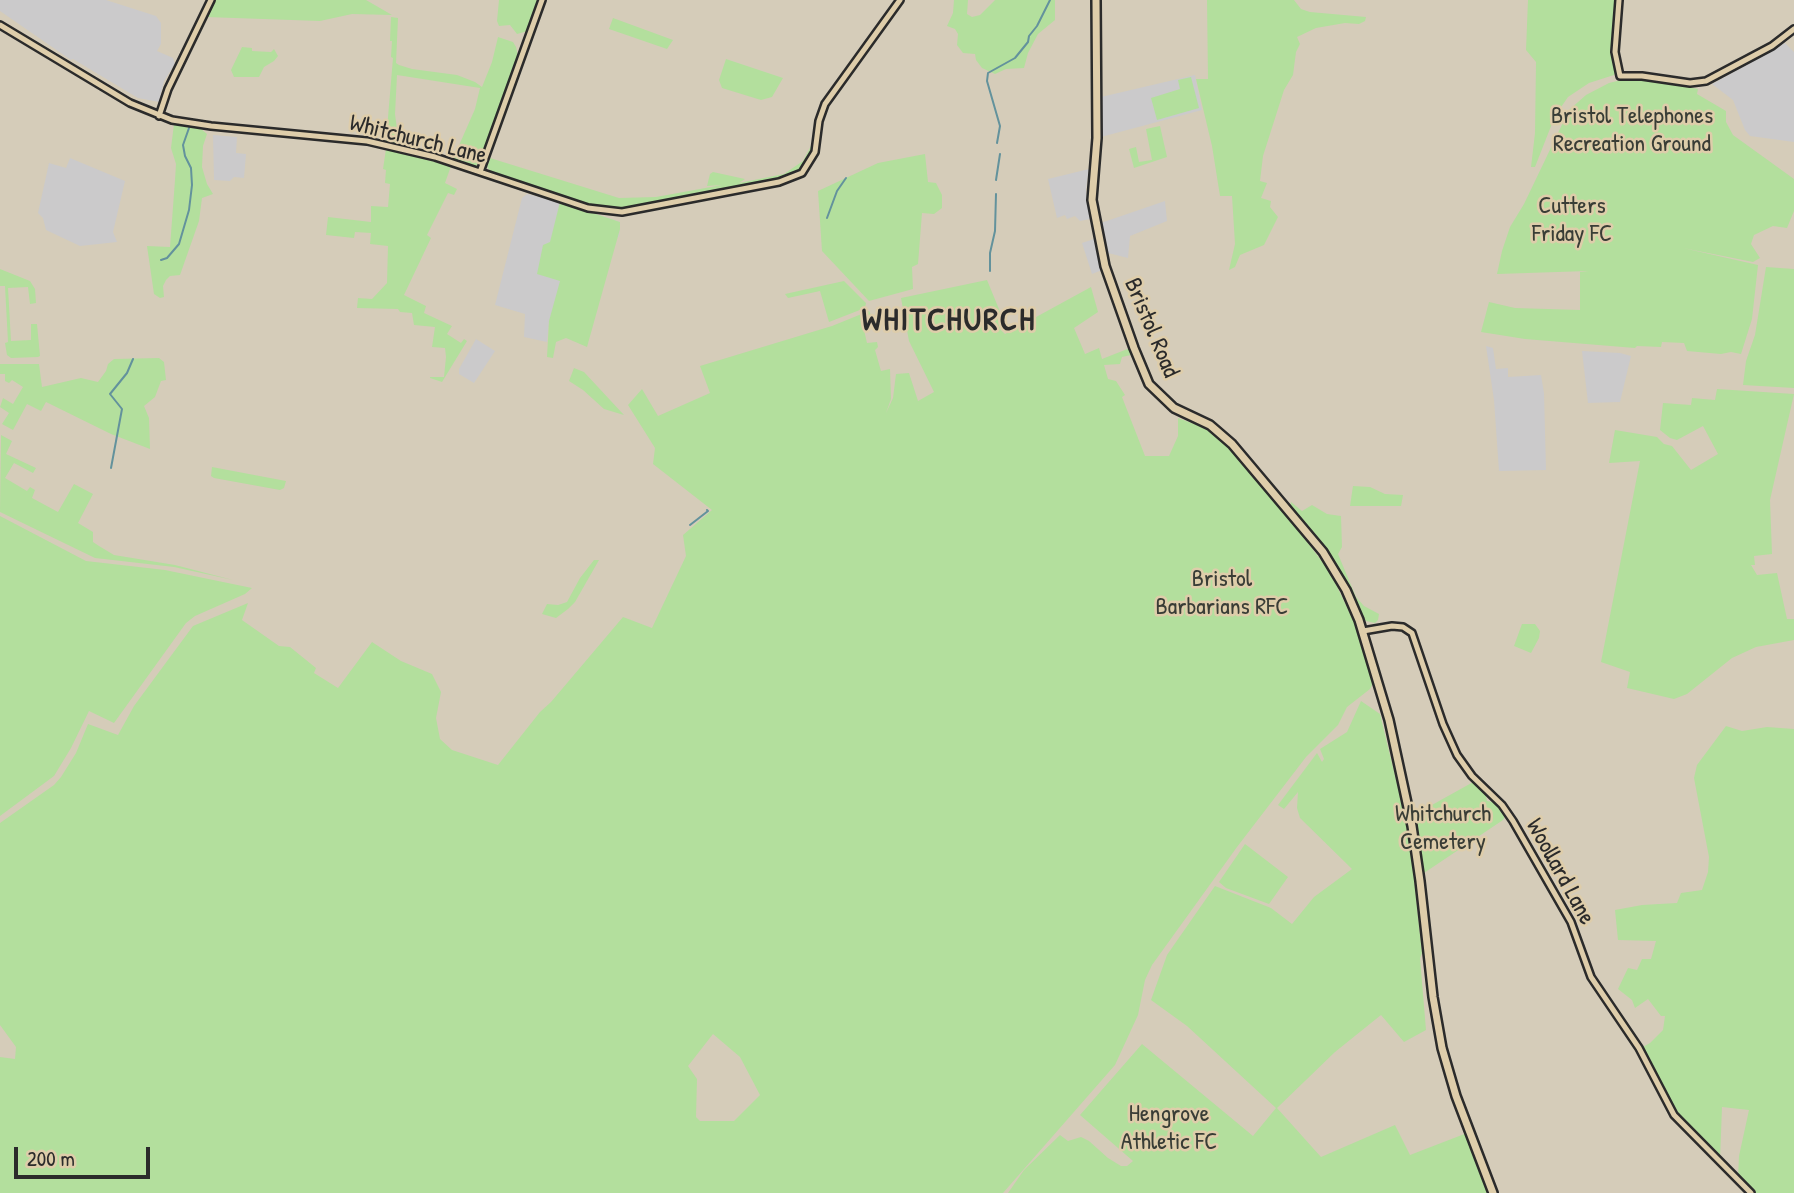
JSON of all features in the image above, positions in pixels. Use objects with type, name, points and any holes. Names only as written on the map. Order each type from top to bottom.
[{"type":"highway","name":"Bristol Road","points":[[1096,0],[1097,138],[1092,195],[1100,245],[1116,300],[1145,376],[1160,396],[1189,417],[1207,423],[1232,444],[1316,543],[1346,590],[1363,631],[1391,731],[1412,826],[1442,1048],[1456,1096],[1493,1193]]},
{"type":"street","points":[[159,116],[168,89],[211,0]]},
{"type":"street","points":[[480,172],[542,0]]},
{"type":"street","name":"Whitchurch Lane","points":[[0,25],[130,103],[159,116],[195,125],[386,145],[480,172],[588,208],[611,212],[779,182],[802,173],[816,152],[819,121],[825,104],[900,0]]},
{"type":"street","points":[[1619,0],[1615,52],[1620,76],[1642,75],[1689,83],[1706,81],[1772,46],[1794,29]]},
{"type":"street","name":"Woollard Lane","points":[[1363,631],[1392,626],[1412,633],[1443,724],[1457,755],[1472,776],[1502,805],[1513,821],[1572,922],[1591,977],[1639,1048],[1674,1115],[1751,1193]]},
{"type":"shaded area","points":[[0,0],[106,0],[156,16],[161,23],[161,44],[157,51],[173,58],[175,64],[164,81],[159,102],[138,98],[71,60],[0,11]]},
{"type":"shaded area","points":[[1785,43],[1794,52],[1794,142],[1750,136],[1733,100],[1712,84]]},
{"type":"shaded area","points":[[1195,75],[1202,110],[1101,137],[1101,97]]},
{"type":"shaded area","points":[[213,135],[237,137],[236,153],[246,154],[244,178],[214,180]]},
{"type":"shaded area","points":[[70,158],[125,181],[113,232],[117,242],[80,246],[46,230],[43,218],[38,213],[49,163],[66,168]]},
{"type":"shaded area","points":[[1089,169],[1086,189],[1090,219],[1080,221],[1075,216],[1067,219],[1065,215],[1057,218],[1048,179]]},
{"type":"shaded area","points":[[527,194],[620,222],[619,236],[549,321],[547,342],[524,337],[525,314],[495,305],[522,198]]},
{"type":"shaded area","points":[[1165,201],[1167,221],[1130,236],[1128,258],[1108,253],[1099,256],[1102,270],[1092,274],[1082,243],[1100,237],[1098,224]]},
{"type":"shaded area","points":[[476,339],[495,351],[474,383],[459,374],[459,369]]},
{"type":"shaded area","points":[[1486,346],[1493,348],[1496,369],[1508,368],[1508,377],[1541,375],[1546,470],[1499,471],[1494,400]]},
{"type":"shaded area","points":[[1582,351],[1631,356],[1620,402],[1588,403]]},
{"type":"green space","points":[[215,0],[366,0],[392,15],[352,14],[320,21],[206,17]]},
{"type":"green space","points":[[499,0],[537,0],[528,31],[517,34],[510,25],[499,26]]},
{"type":"green space","points":[[954,0],[968,0],[967,14],[972,17],[980,15],[995,0],[1055,0],[1055,20],[1038,34],[1024,68],[1006,69],[995,74],[982,68],[975,54],[963,53],[957,45],[958,34],[955,29],[947,26],[953,13]]},
{"type":"green space","points":[[1207,0],[1294,0],[1301,9],[1310,12],[1366,17],[1365,21],[1359,24],[1345,23],[1316,28],[1297,37],[1300,44],[1296,52],[1293,75],[1284,90],[1263,156],[1260,181],[1267,183],[1261,198],[1271,201],[1270,207],[1278,217],[1264,245],[1240,255],[1235,267],[1229,270],[1235,244],[1232,196],[1220,196],[1212,146],[1196,79],[1208,79]]},
{"type":"green space","points":[[1528,0],[1617,0],[1613,45],[1616,71],[1614,75],[1589,83],[1568,97],[1555,116],[1535,167],[1531,167],[1535,133],[1536,62],[1526,50]]},
{"type":"green space","points":[[391,17],[398,18],[396,63],[412,69],[457,75],[482,87],[498,37],[513,42],[516,47],[518,56],[513,72],[480,162],[476,166],[453,159],[475,109],[480,88],[397,75],[395,114],[399,144],[386,141],[393,58],[390,41]]},
{"type":"green space","points":[[613,18],[673,40],[667,49],[609,29]]},
{"type":"green space","points":[[242,47],[252,48],[252,51],[271,52],[274,49],[278,56],[264,67],[259,77],[234,77],[231,70]]},
{"type":"green space","points":[[726,59],[783,78],[772,97],[761,100],[722,88],[719,80]]},
{"type":"green space","points":[[1191,77],[1199,108],[1157,120],[1151,98],[1180,89],[1178,80]]},
{"type":"green space","points":[[1629,78],[1698,89],[1697,94],[1726,111],[1726,122],[1733,135],[1794,179],[1794,211],[1787,228],[1773,226],[1754,235],[1751,244],[1760,258],[1753,262],[1683,248],[1758,265],[1752,319],[1741,354],[1687,351],[1684,343],[1662,342],[1661,347],[1635,348],[1525,339],[1481,332],[1489,302],[1515,308],[1580,310],[1580,272],[1588,271],[1497,274],[1510,227],[1524,204],[1569,110],[1586,95],[1609,83]]},
{"type":"green space","points":[[174,124],[200,128],[207,134],[203,146],[202,167],[213,194],[202,198],[199,221],[180,275],[170,276],[166,280],[163,286],[164,297],[160,298],[154,294],[147,246],[170,247],[176,164],[171,148]]},
{"type":"green space","points":[[1160,126],[1167,157],[1134,168],[1129,149],[1136,147],[1139,162],[1152,160],[1146,129]]},
{"type":"green space","points":[[815,127],[813,150],[805,164],[784,179],[635,206],[608,208],[587,205],[491,172],[487,167],[490,158],[619,198],[656,197],[722,185],[707,186],[713,172],[745,179],[739,183],[784,174],[803,161],[811,146]]},
{"type":"green space","points":[[386,149],[451,166],[445,183],[457,189],[454,195],[448,193],[427,235],[431,238],[404,295],[426,306],[424,313],[452,326],[447,334],[461,343],[464,339],[467,341],[442,382],[430,378],[444,377],[446,357],[445,348],[432,347],[435,327],[414,325],[412,313],[400,312],[398,309],[357,308],[358,298],[372,299],[387,283],[388,246],[370,244],[371,233],[355,232],[354,238],[326,235],[328,217],[371,222],[371,206],[388,207],[390,184],[385,183],[386,170],[383,169]]},
{"type":"green space","points":[[925,154],[928,182],[936,183],[942,195],[942,208],[934,214],[922,213],[918,264],[912,267],[913,289],[869,301],[822,251],[818,191],[878,163]]},
{"type":"green space","points":[[560,202],[620,222],[620,229],[587,347],[566,338],[556,342],[553,358],[547,357],[549,321],[560,281],[537,274],[543,245],[550,242]]},
{"type":"green space","points":[[1766,267],[1794,269],[1794,388],[1743,385],[1746,361],[1755,335]]},
{"type":"green space","points":[[0,269],[30,281],[35,289],[36,303],[30,304],[28,287],[8,288],[11,341],[31,340],[31,324],[37,324],[38,357],[11,358],[7,355],[5,286],[0,286]]},
{"type":"green space","name":"Bristol Barbarians RFC","points":[[987,280],[1001,314],[1000,329],[1005,334],[1091,287],[1098,312],[1074,328],[1085,354],[1099,348],[1102,359],[1130,348],[1131,355],[1122,357],[1120,364],[1104,365],[1108,379],[1116,381],[1125,395],[1122,397],[1145,456],[1169,456],[1178,436],[1178,418],[1205,428],[1231,450],[1285,513],[1330,572],[1354,622],[1373,683],[1370,689],[1347,707],[1338,725],[1306,757],[1152,965],[1145,980],[1138,1015],[1115,1065],[1003,1193],[0,1193],[0,1057],[15,1059],[16,1047],[0,1025],[0,823],[54,785],[76,753],[88,724],[118,735],[134,706],[193,626],[248,603],[242,620],[279,646],[290,647],[316,668],[314,673],[338,688],[372,642],[401,661],[432,674],[441,692],[436,718],[440,739],[452,750],[498,765],[540,712],[623,617],[652,628],[686,556],[683,535],[712,510],[653,464],[655,448],[628,405],[642,389],[658,416],[710,393],[700,366],[832,326],[869,311],[872,317],[862,321],[867,343],[877,342],[878,347],[875,350],[881,371],[890,369],[891,399],[886,413],[893,398],[896,374],[909,373],[918,401],[934,392],[909,341],[901,298]],"holes":[[[713,1034],[740,1057],[760,1095],[734,1121],[700,1121],[696,1117],[697,1079],[688,1066]]]},
{"type":"green space","points":[[844,281],[866,303],[865,308],[829,322],[820,291],[788,298],[785,294]]},
{"type":"green space","points":[[159,358],[164,362],[166,380],[161,381],[155,397],[144,406],[149,418],[150,449],[111,434],[46,402],[41,411],[27,404],[13,430],[2,424],[9,413],[0,407],[3,398],[13,404],[23,387],[12,380],[9,383],[5,381],[5,374],[0,374],[0,364],[39,364],[42,387],[81,378],[98,382],[114,359]]},
{"type":"green space","points":[[574,368],[584,372],[624,415],[604,409],[569,381]]},
{"type":"green space","points":[[1717,389],[1794,394],[1770,500],[1772,554],[1754,556],[1755,565],[1751,565],[1757,575],[1777,573],[1787,619],[1794,619],[1794,640],[1756,647],[1732,658],[1687,694],[1674,699],[1627,688],[1630,672],[1601,662],[1640,461],[1609,463],[1615,430],[1657,437],[1664,444],[1672,446],[1691,470],[1718,454],[1703,426],[1677,440],[1660,430],[1663,403],[1691,405],[1692,398],[1715,400]]},
{"type":"green space","points":[[1,435],[12,441],[6,454],[36,468],[33,473],[14,463],[5,478],[27,491],[30,487],[35,490],[32,498],[58,512],[74,484],[93,494],[78,523],[93,532],[93,542],[99,546],[114,555],[175,565],[233,580],[174,567],[95,558],[0,512]]},
{"type":"green space","points":[[212,467],[286,481],[284,488],[280,490],[214,478],[211,476]]},
{"type":"green space","points":[[1353,486],[1370,487],[1385,494],[1403,495],[1401,506],[1350,506]]},
{"type":"green space","points":[[1291,502],[1302,511],[1312,505],[1327,514],[1341,516],[1342,547],[1338,554],[1356,597],[1364,606],[1379,614],[1375,623],[1362,618],[1338,567],[1290,507]]},
{"type":"green space","points":[[0,516],[86,561],[165,570],[252,588],[186,623],[114,723],[89,711],[54,776],[0,816]]},
{"type":"green space","points":[[594,560],[599,560],[575,602],[556,618],[542,614],[547,604],[567,602]]},
{"type":"green space","points":[[1522,624],[1535,624],[1540,631],[1531,653],[1514,646]]},
{"type":"green space","name":"Hengrove Athletic FC","points":[[1361,701],[1380,714],[1405,817],[1422,953],[1420,958],[1426,1030],[1404,1042],[1381,1015],[1335,1052],[1277,1108],[1321,1157],[1395,1125],[1410,1155],[1467,1133],[1477,1168],[1488,1193],[1008,1193],[1024,1170],[1060,1135],[1068,1141],[1081,1137],[1089,1141],[1121,1166],[1127,1166],[1133,1161],[1080,1115],[1142,1044],[1253,1136],[1276,1108],[1187,1026],[1151,1000],[1167,955],[1215,886],[1271,908],[1292,924],[1314,897],[1352,869],[1300,818],[1297,808],[1298,792],[1284,809],[1278,805],[1317,753],[1322,762],[1324,759],[1320,749],[1347,732]]},
{"type":"green space","points":[[1726,726],[1742,731],[1767,727],[1794,729],[1794,1193],[1752,1193],[1738,1178],[1739,1156],[1749,1110],[1722,1107],[1720,1160],[1676,1114],[1641,1048],[1663,1030],[1665,1016],[1661,1016],[1648,999],[1635,1008],[1632,1000],[1618,989],[1628,968],[1637,970],[1642,959],[1651,959],[1656,941],[1618,940],[1615,910],[1677,903],[1681,893],[1702,890],[1708,872],[1709,857],[1694,778],[1697,765]]},
{"type":"green space","name":"Whitchurch Cemetery","points":[[1475,781],[1485,791],[1487,801],[1498,803],[1506,815],[1503,820],[1424,873],[1414,815]]},
{"type":"green space","points":[[1245,844],[1288,877],[1269,904],[1226,888],[1219,882]]},
{"type":"waterway","points":[[997,143],[1000,126],[987,81],[988,73],[1015,58],[1028,42],[1050,0]]},
{"type":"waterway","points":[[161,260],[167,258],[179,244],[189,210],[191,168],[183,145],[189,128]]},
{"type":"waterway","points":[[996,180],[1000,154]]},
{"type":"waterway","points":[[827,218],[837,191],[846,178]]},
{"type":"waterway","points":[[990,271],[996,194]]},
{"type":"waterway","points":[[111,468],[122,409],[110,394],[127,373],[133,359]]},
{"type":"waterway","points":[[690,525],[707,510]]},
{"type":"district","name":"WHITCHURCH","points":[[949,321]]},
{"type":"park label","name":"Bristol Telephones Recreation Ground","points":[[1632,131]]},
{"type":"park label","name":"Cutters Friday FC","points":[[1572,221]]}]
